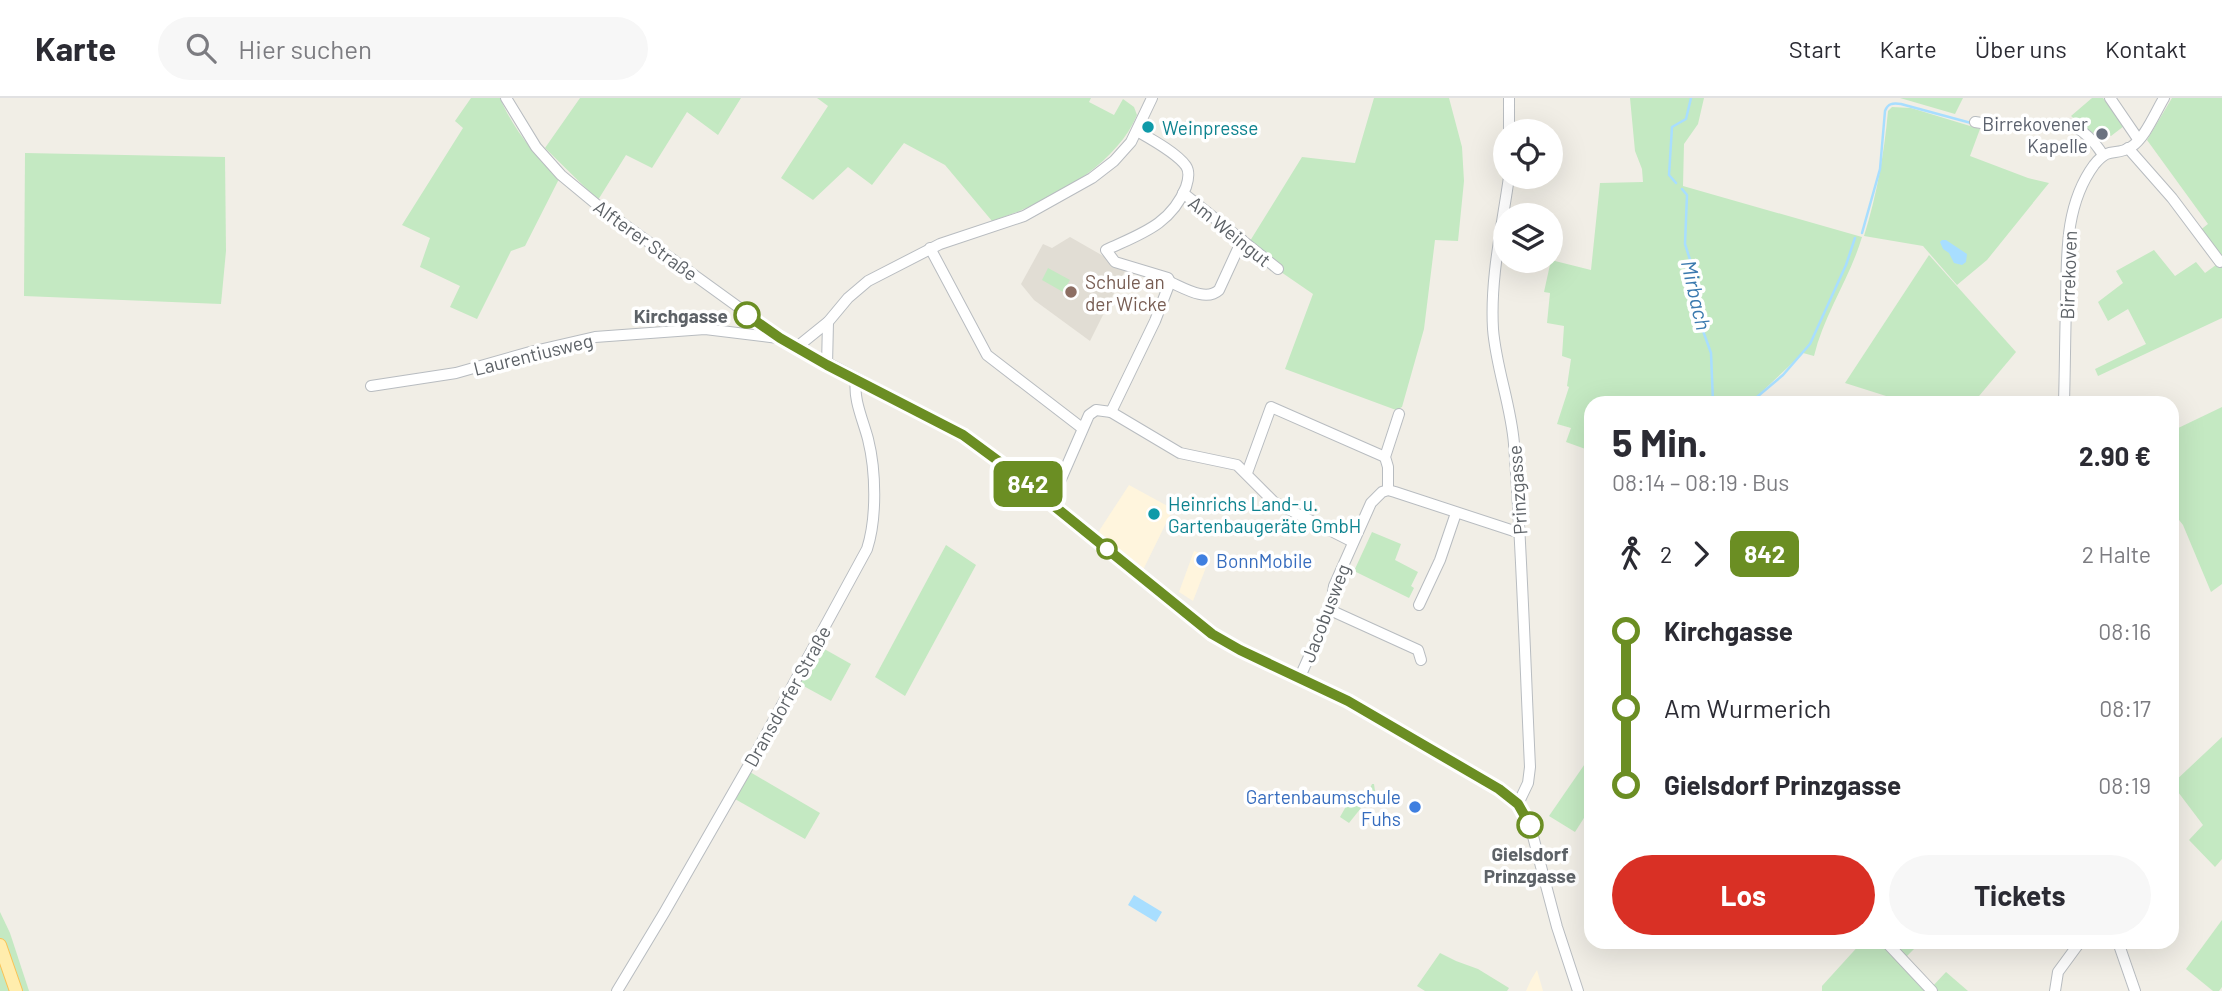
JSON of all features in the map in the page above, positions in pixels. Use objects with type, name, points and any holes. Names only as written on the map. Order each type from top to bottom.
[{"type":"main road","points":[[0,945],[16,991]]},
{"type":"street","name":"Alfterer Straße","points":[[506,98],[536,147],[561,175],[596,204],[780,338],[963,435],[1051,502],[1212,634],[1348,701],[1499,789],[1518,804]]},
{"type":"street","points":[[1509,98],[1509,119]]},
{"type":"street","points":[[2110,98],[2138,139]]},
{"type":"street","points":[[1975,122],[1994,125],[2072,125],[2091,140],[2103,155],[2128,148],[2138,139],[2164,98]]},
{"type":"street","points":[[797,347],[828,322],[861,285],[930,248],[1012,221],[1050,203],[1102,170],[1123,152],[1137,131],[1147,101]]},
{"type":"street","points":[[1137,131],[1155,141],[1185,166],[1188,177],[1183,193],[1162,222],[1106,250],[1115,262],[1168,278],[1170,282],[1205,296],[1215,294],[1219,290],[1242,240]]},
{"type":"street","points":[[2128,148],[2172,198],[2220,262]]},
{"type":"street","name":"Birrekoven","points":[[2064,396],[2069,226],[2082,185],[2103,155]]},
{"type":"street","name":"Prinzgasse","points":[[1507,189],[1499,228],[1493,326],[1500,378],[1514,440],[1520,533],[1530,767],[1528,783],[1518,804]]},
{"type":"street","name":"Am Weingut","points":[[1183,193],[1278,269]]},
{"type":"street","points":[[930,248],[987,355],[1082,428]]},
{"type":"street","points":[[1111,412],[1155,321],[1170,282]]},
{"type":"street","points":[[827,365],[828,322]]},
{"type":"street","name":"Laurentiusweg","points":[[371,386],[456,373],[595,337],[716,329],[780,338]]},
{"type":"street","name":"Dransdorfer Straße","points":[[617,991],[758,749],[867,550],[873,532],[870,448],[854,391],[856,380]]},
{"type":"street","points":[[1247,473],[1271,407],[1385,457]]},
{"type":"street","points":[[1051,502],[1088,415],[1096,410],[1111,412],[1180,453],[1237,465],[1274,502],[1353,542]]},
{"type":"street","points":[[1399,414],[1385,457],[1388,490],[1520,533]]},
{"type":"street","name":"Jacobusweg","points":[[1299,679],[1329,610],[1334,586],[1353,542],[1373,500],[1388,490]]},
{"type":"street","points":[[1419,605],[1440,560],[1456,513]]},
{"type":"street","points":[[1329,610],[1418,650],[1421,660]]},
{"type":"street","points":[[1518,804],[1530,825],[1557,927],[1578,991]]},
{"type":"street","points":[[1893,949],[1933,991]]},
{"type":"street","points":[[2055,991],[2058,972],[2075,949]]},
{"type":"street","points":[[2120,949],[2135,991]]},
{"type":"shaded area","name":"Schule an der Wicke","points":[[1070,237],[1126,269],[1090,341],[1034,300],[1021,284],[1043,244],[1052,248]]},
{"type":"shaded area","points":[[1129,485],[1173,509],[1143,570],[1097,534]]},
{"type":"shaded area","points":[[1194,551],[1210,557],[1193,601],[1179,592]]},
{"type":"shaded area","points":[[1537,970],[1543,991],[1526,991],[1531,980]]},
{"type":"green space","points":[[471,98],[500,98],[525,141],[559,179],[525,246],[511,251],[477,319],[450,307],[460,286],[420,267],[430,238],[402,225],[463,128],[455,121]]},
{"type":"green space","points":[[580,98],[741,98],[718,135],[687,112],[652,168],[626,155],[598,200],[545,148]]},
{"type":"green space","points":[[817,98],[1091,98],[1089,102],[1114,115],[1123,99],[1134,107],[1137,115],[1113,152],[1076,182],[1034,205],[992,221],[945,165],[904,143],[872,185],[848,167],[813,200],[781,178],[828,106]]},
{"type":"green space","points":[[1374,98],[1449,98],[1462,147],[1464,181],[1458,241],[1435,240],[1424,329],[1402,407],[1396,410],[1285,369],[1313,294],[1281,272],[1283,268],[1250,241],[1302,157],[1355,163]]},
{"type":"green space","points":[[1630,98],[1704,98],[1698,124],[1684,144],[1683,186],[1862,237],[1824,325],[1814,356],[1803,353],[1757,396],[1584,396],[1584,448],[1566,442],[1571,428],[1557,424],[1569,387],[1571,359],[1562,356],[1564,326],[1547,323],[1550,293],[1544,292],[1548,273],[1563,273],[1563,263],[1591,270],[1600,183],[1643,182],[1642,169],[1635,151]]},
{"type":"green space","points":[[1900,98],[1963,98],[1955,114]]},
{"type":"green space","points":[[2092,98],[2103,98],[2124,126],[2111,136],[2100,126],[2092,134],[2071,116]]},
{"type":"green space","points":[[2172,98],[2222,98],[2222,318],[2098,376],[2095,369],[2146,344],[2128,309],[2108,321],[2098,302],[2123,283],[2116,271],[2154,250],[2175,276],[2196,262],[2205,273],[2220,262],[2199,231],[2208,224],[2147,140]]},
{"type":"green space","points":[[1892,107],[1911,108],[1980,129],[1970,156],[2049,183],[1987,260],[1957,285],[1923,246],[1864,236],[1879,174],[1888,111]]},
{"type":"green space","points":[[25,153],[225,157],[226,251],[221,304],[24,296]]},
{"type":"green space","points":[[1929,255],[2016,352],[1979,396],[1886,396],[1845,383]]},
{"type":"green space","points":[[1048,268],[1070,280],[1063,292],[1042,280]]},
{"type":"green space","points":[[2222,407],[2222,584],[2211,592],[2179,520],[2179,428]]},
{"type":"green space","points":[[1372,532],[1401,544],[1395,560],[1418,572],[1409,598],[1354,571]]},
{"type":"green space","points":[[946,545],[976,565],[905,696],[875,677]]},
{"type":"green space","points":[[819,646],[851,664],[831,701],[798,683]]},
{"type":"green space","points":[[2222,737],[2222,859],[2215,867],[2189,840],[2203,825],[2179,793],[2179,777]]},
{"type":"green space","points":[[1584,765],[1584,818],[1575,832],[1549,816]]},
{"type":"green space","points":[[750,772],[820,813],[805,839],[735,799]]},
{"type":"green space","points":[[1372,784],[1381,799],[1370,806],[1362,806]]},
{"type":"green space","points":[[1349,801],[1361,808],[1349,823],[1340,817]]},
{"type":"green space","points":[[0,912],[10,933],[29,991],[0,991]]},
{"type":"green space","points":[[2222,920],[2222,987],[2219,991],[2213,991],[2186,969]]},
{"type":"green space","points":[[1856,949],[1890,949],[1929,991],[1822,991],[1822,986]]},
{"type":"green space","points":[[1895,949],[1914,949],[1904,959]]},
{"type":"green space","points":[[1440,953],[1478,969],[1509,988],[1507,991],[1425,991],[1417,986]]},
{"type":"green space","points":[[1946,972],[1968,991],[1935,991],[1931,988]]},
{"type":"water","points":[[1942,240],[1967,254],[1966,262],[1962,265],[1954,263],[1949,253],[1943,249],[1940,242]]},
{"type":"water","points":[[1134,895],[1162,912],[1156,922],[1128,905]]},
{"type":"waterway","name":"Mirbach","points":[[1676,183],[1669,175],[1672,127],[1686,119],[1691,98]]},
{"type":"waterway","points":[[1862,233],[1880,169],[1885,111],[1888,106],[1901,104],[1971,123]]},
{"type":"waterway","name":"Mirbach","points":[[1682,189],[1687,195],[1685,244],[1699,288],[1702,328],[1711,353],[1713,396]]},
{"type":"waterway","points":[[1758,396],[1783,375],[1810,344],[1846,265],[1855,238]]},
{"type":"bus line","name":"842","points":[[747,315],[827,365],[963,435],[1212,634],[1348,701],[1499,789],[1518,804],[1530,825]]},
{"type":"place","name":"Weinpresse","points":[[1148,127]]},
{"type":"place","name":"Birrekovener Kapelle","points":[[2102,134]]},
{"type":"place","name":"Schule an der Wicke","points":[[1071,292]]},
{"type":"place","name":"Kirchgasse","points":[[747,315]]},
{"type":"place","name":"Heinrichs Land- u. Gartenbaugeräte GmbH","points":[[1154,514]]},
{"type":"place","name":"BonnMobile","points":[[1202,560]]},
{"type":"place","name":"Gartenbaumschule Fuhs","points":[[1415,807]]},
{"type":"place","name":"Gielsdorf Prinzgasse","points":[[1530,825]]}]
